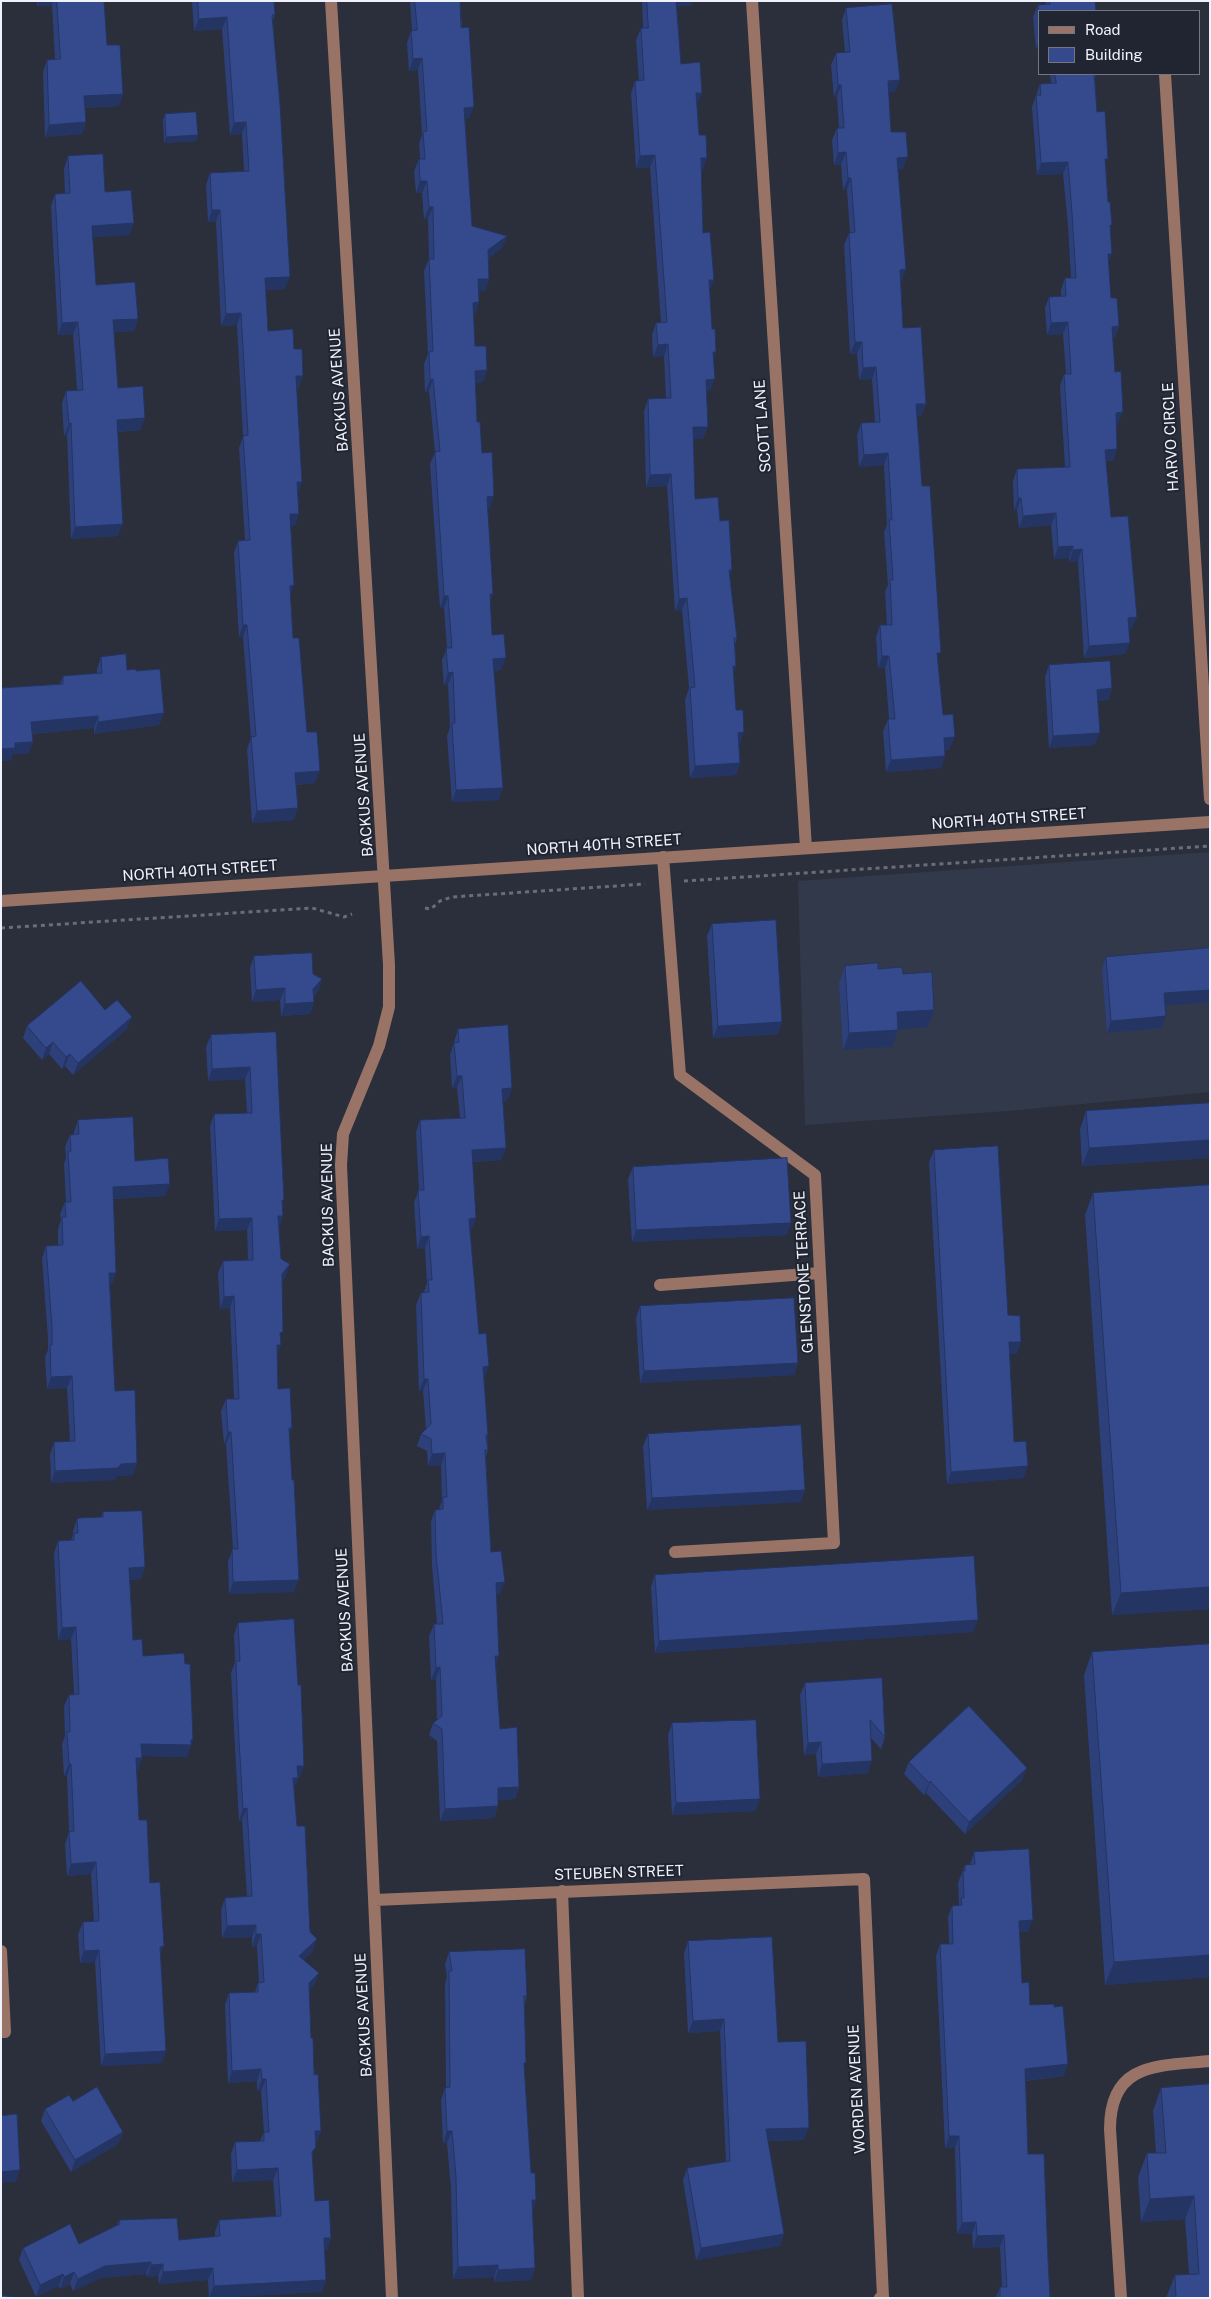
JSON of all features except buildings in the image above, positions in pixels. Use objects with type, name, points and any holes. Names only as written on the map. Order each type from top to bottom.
[{"type":"street","name":"BACKUS AVENUE","points":[[331,1],[385,876],[389,1007],[380,1046],[343,1134],[341,1165],[392,2298]]},
{"type":"street","name":"SCOTT LANE","points":[[752,1],[806,848]]},
{"type":"street","name":"HARVO CIRCLE","points":[[1165,75],[1210,799]]},
{"type":"street","name":"NORTH 40TH STREET","points":[[1,901],[1210,822]]},
{"type":"street","name":"GLENSTONE TERRACE","points":[[663,857],[680,1075],[815,1175],[834,1543],[674,1552]]},
{"type":"street","points":[[660,1285],[820,1272]]},
{"type":"street","name":"STEUBEN STREET","points":[[375,1900],[864,1879]]},
{"type":"street","name":"WORDEN AVENUE","points":[[864,1879],[882,2297]]},
{"type":"street","points":[[562,1891],[578,2298]]},
{"type":"street","points":[[1,1951],[3,2032]]},
{"type":"street","points":[[1121,2298],[1110,2129],[1113,2101],[1122,2085],[1135,2073],[1162,2066],[1210,2061]]},
{"type":"path","points":[[425,908],[431,908],[452,897],[1210,846]]},
{"type":"path","points":[[1,928],[312,908],[344,917],[352,914]]},
{"type":"shaded area","points":[[1210,852],[1210,1092],[1008,1111],[805,1125],[798,881]]}]
